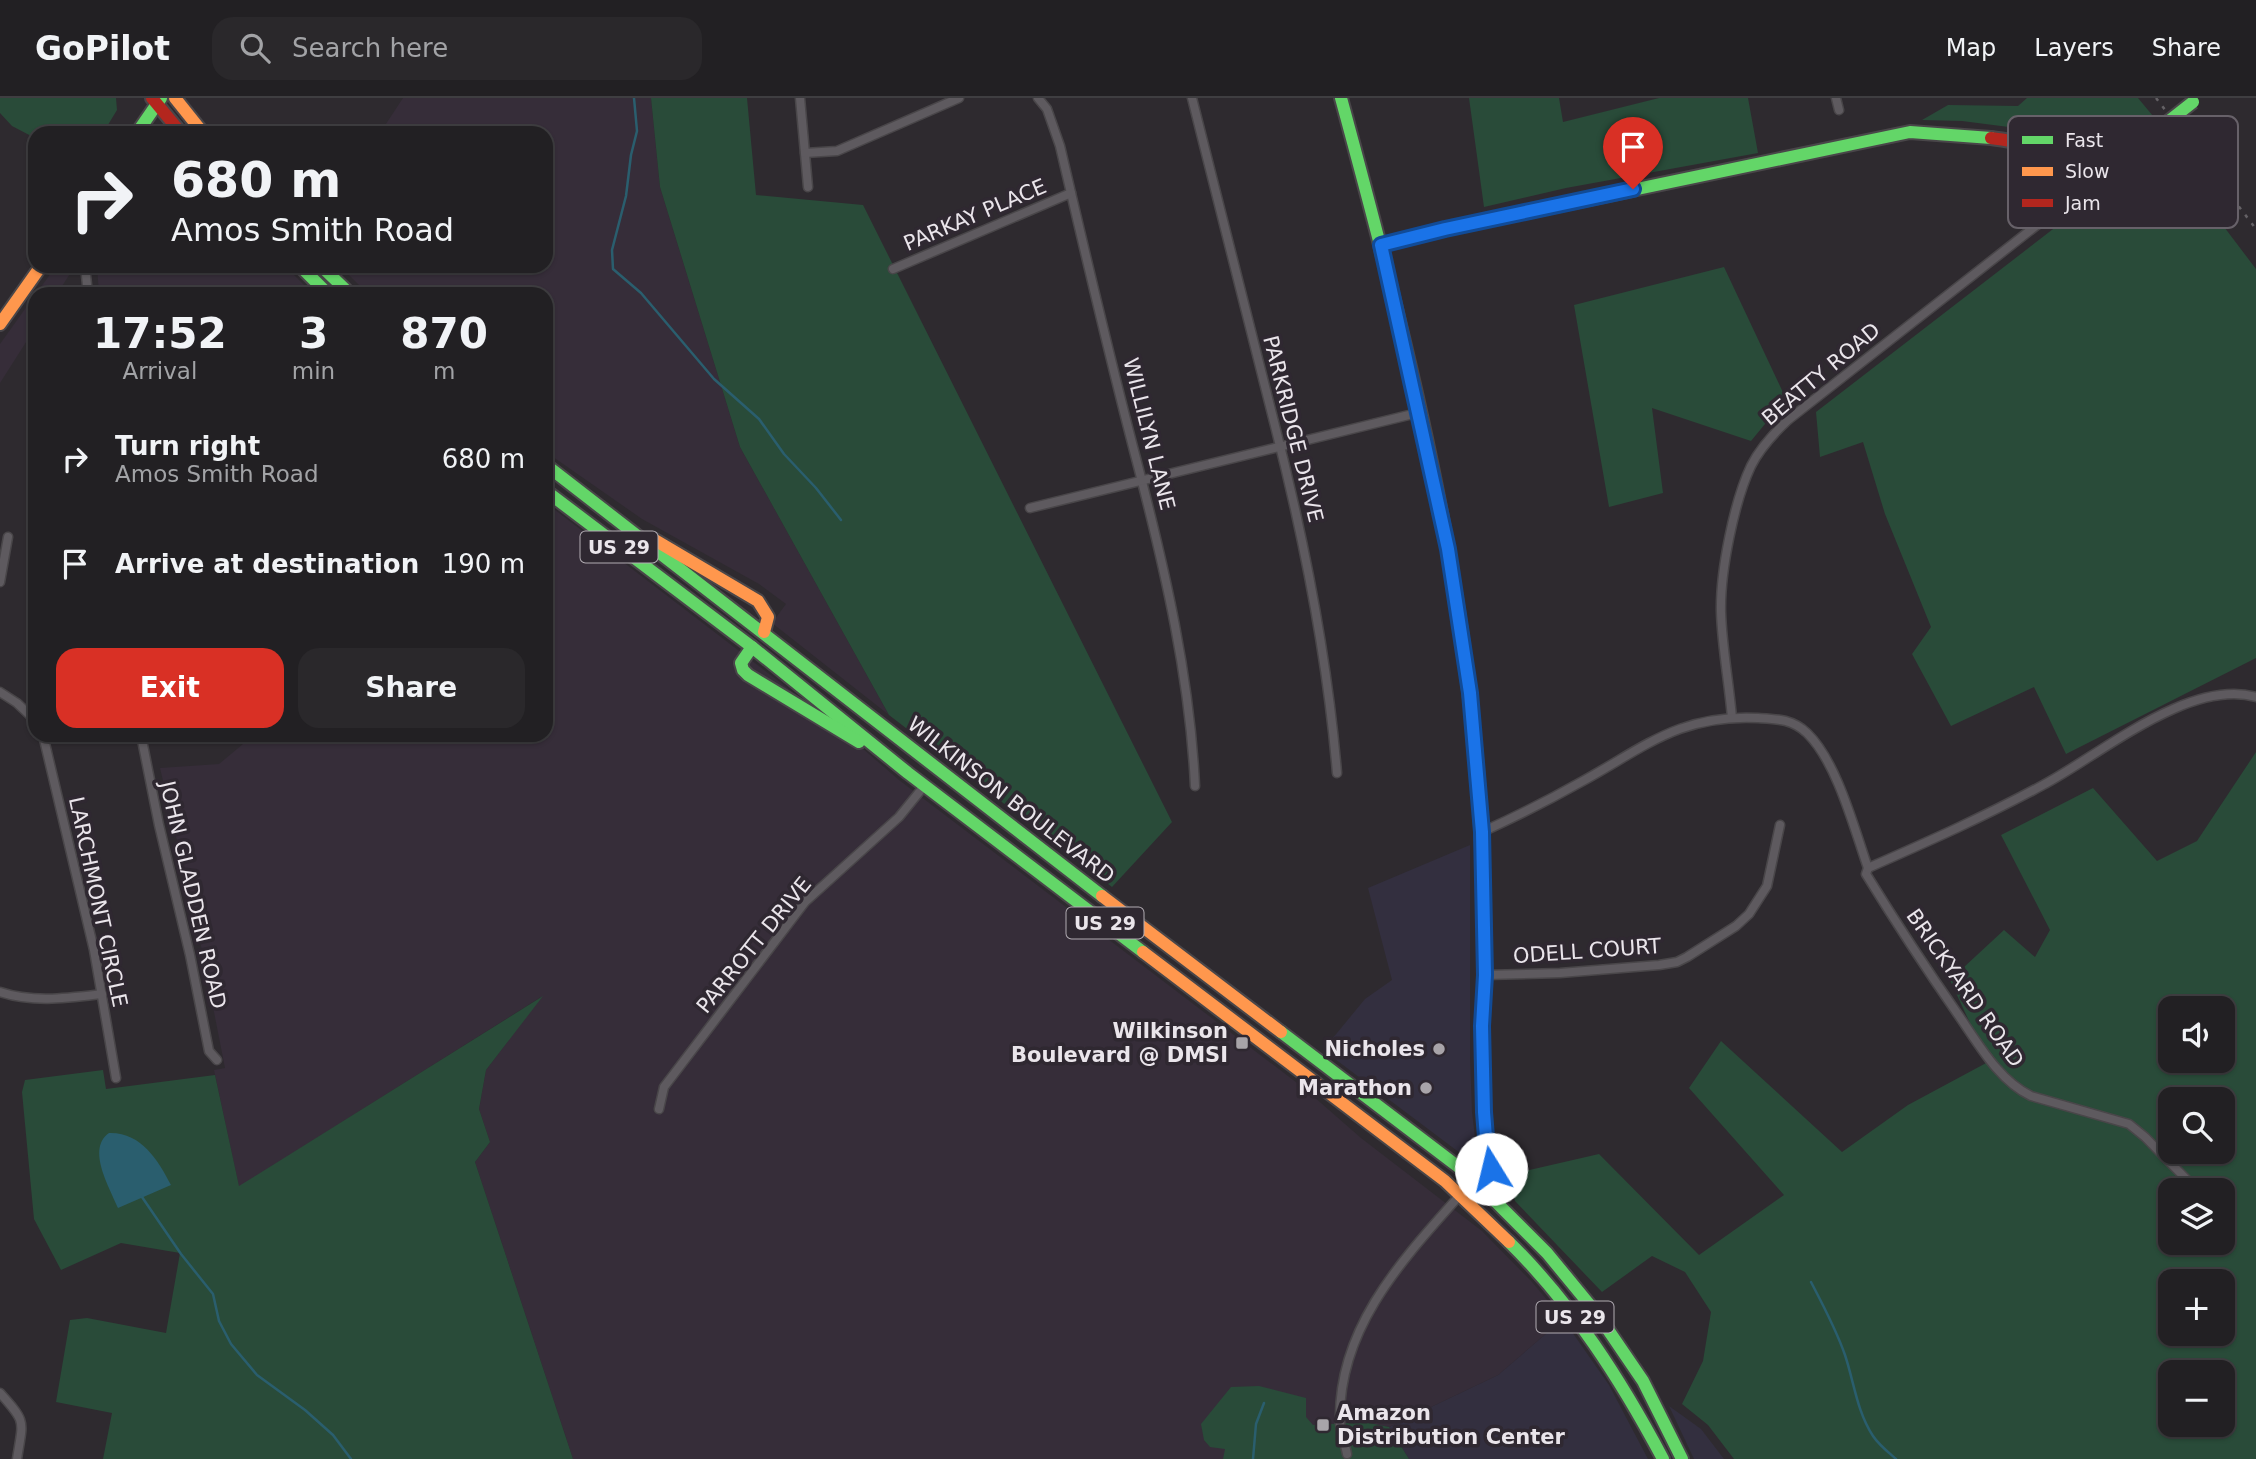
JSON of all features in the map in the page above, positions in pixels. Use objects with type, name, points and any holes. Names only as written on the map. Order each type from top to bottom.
[{"type":"main road","points":[[175,98],[198,126]]},
{"type":"main road","points":[[1341,98],[1381,245],[1441,515],[1463,643],[1475,733],[1482,832],[1485,975],[1482,1057],[1486,1137],[1500,1204]]},
{"type":"main road","points":[[140,126],[156,100],[176,126]]},
{"type":"main road","points":[[2175,116],[2195,100]]},
{"type":"main road","points":[[1381,245],[1539,209],[1910,132],[1958,134],[2008,141]]},
{"type":"main road","points":[[0,324],[36,273]]},
{"type":"main road","points":[[307,273],[321,287]]},
{"type":"main road","points":[[328,273],[343,287]]},
{"type":"main road","name":"WILKINSON BOULEVARD","points":[[553,470],[1154,936],[1469,1175],[1547,1253],[1598,1315],[1643,1381],[1682,1459]]},
{"type":"main road","name":"WILKINSON BOULEVARD","points":[[553,496],[752,647],[908,773],[1460,1195],[1505,1237],[1560,1297],[1606,1360],[1663,1459]]},
{"type":"main road","points":[[602,508],[758,601],[768,617],[764,632]]},
{"type":"main road","points":[[752,647],[741,663],[748,675],[908,773]]},
{"type":"main road","points":[[1460,1195],[1480,1158],[1486,1137]]},
{"type":"main road","points":[[1460,1195],[1481,1186],[1492,1163]]},
{"type":"street","points":[[800,98],[808,187]]},
{"type":"street","points":[[805,153],[837,151],[959,98]]},
{"type":"street","name":"WILLILYN LANE","points":[[1038,98],[1047,109],[1054,126],[1143,481],[1179,654],[1192,737],[1195,786]]},
{"type":"street","name":"PARKRIDGE DRIVE","points":[[1192,98],[1281,446],[1306,558],[1334,728],[1338,773]]},
{"type":"street","points":[[1836,98],[1839,110]]},
{"type":"street","name":"PARKAY PLACE","points":[[893,269],[1071,193]]},
{"type":"street","name":"BEATTY ROAD","points":[[1732,718],[1723,644],[1721,597],[1729,541],[1739,501],[1751,466],[1760,450],[1777,430],[1798,412],[2033,228]]},
{"type":"street","points":[[1030,508],[1417,413]]},
{"type":"street","points":[[0,582],[8,537]]},
{"type":"street","points":[[752,647],[764,632]]},
{"type":"street","points":[[0,692],[28,713]]},
{"type":"street","points":[[1868,868],[2043,785],[2172,710],[2224,694],[2256,697]]},
{"type":"street","name":"BRICKYARD ROAD","points":[[1482,832],[1574,786],[1665,733],[1701,722],[1732,718],[1789,721],[1816,742],[1836,779],[1868,868],[1866,874],[1926,969],[2010,1083],[2042,1100],[2129,1124],[2145,1136],[2185,1178]]},
{"type":"street","name":"LARCHMONT CIRCLE","points":[[45,742],[94,950],[116,1078]]},
{"type":"street","name":"JOHN GLADDEN ROAD","points":[[142,742],[209,1051],[217,1060]]},
{"type":"street","name":"PARROTT DRIVE","points":[[659,1110],[664,1087],[805,902],[899,817],[925,785]]},
{"type":"street","name":"ODELL COURT","points":[[1485,975],[1634,967],[1677,962],[1688,957],[1736,926],[1749,914],[1767,886],[1780,825]]},
{"type":"street","points":[[0,992],[35,999],[102,993]]},
{"type":"street","points":[[1348,1454],[1340,1424],[1342,1396],[1358,1331],[1387,1282],[1460,1195]]},
{"type":"street","points":[[0,1393],[21,1418],[17,1459]]},
{"type":"shaded area","points":[[403,98],[651,98],[660,187],[740,447],[889,715],[772,623],[786,604],[759,584],[642,519],[553,457],[553,287],[361,287],[347,273],[553,273],[553,126],[385,126]]},
{"type":"shaded area","points":[[51,273],[70,273],[61,287],[41,287]]},
{"type":"shaded area","points":[[98,273],[292,273],[306,287],[98,287]]},
{"type":"shaded area","points":[[28,305],[28,339],[0,383],[0,344]]},
{"type":"shaded area","points":[[553,508],[833,723],[899,780],[1305,1089],[1361,1138],[1482,1231],[1532,1282],[1563,1319],[1498,1375],[1389,1427],[1364,1422],[1269,1429],[1265,1459],[573,1459],[475,1162],[490,1142],[479,1109],[486,1070],[541,997],[239,1187],[214,1070],[225,1068],[198,931],[160,768],[219,764],[243,744],[553,742]]},
{"type":"shaded area","points":[[1470,845],[1470,1057],[1477,1154],[1472,1162],[1323,1050],[1365,999],[1392,980],[1368,888]]},
{"type":"shaded area","points":[[1563,1319],[1609,1385],[1648,1459],[1409,1459],[1389,1427],[1498,1375]]},
{"type":"shaded area","points":[[1669,1406],[1701,1429],[1724,1459],[1694,1459]]},
{"type":"green space","points":[[0,98],[116,98],[117,110],[107,126],[28,126],[28,134],[12,126],[0,113]]},
{"type":"green space","points":[[651,98],[747,98],[756,195],[863,205],[1172,822],[1112,887],[889,715],[740,447],[660,187]]},
{"type":"green space","points":[[1469,98],[1559,98],[1563,122],[1659,98],[1748,98],[1758,153],[1566,188],[1484,207]]},
{"type":"green space","points":[[2027,98],[2138,98],[2153,116],[2008,116],[2008,127],[1962,121],[1922,120],[1948,105],[2018,106]]},
{"type":"green space","points":[[2054,228],[2225,228],[2256,269],[2256,658],[2066,754],[2034,687],[1951,726],[1912,654],[1931,627],[1885,514],[1863,442],[1820,457],[1816,412]]},
{"type":"green space","points":[[1724,267],[1788,403],[1751,441],[1652,408],[1663,493],[1609,507],[1574,305]]},
{"type":"green space","points":[[2256,752],[2256,1459],[1734,1459],[1708,1425],[1682,1404],[1703,1361],[1711,1312],[1685,1272],[1652,1256],[1602,1292],[1515,1201],[1508,1175],[1599,1154],[1699,1255],[1784,1195],[1689,1088],[1721,1041],[1842,1152],[1908,1105],[1988,1062],[1950,980],[2004,930],[2035,957],[2050,930],[2001,835],[2093,788],[2157,861],[2197,841]]},
{"type":"green space","points":[[543,996],[486,1070],[479,1109],[490,1142],[475,1162],[573,1459],[103,1459],[112,1413],[56,1402],[70,1320],[87,1318],[166,1333],[180,1253],[121,1243],[61,1270],[34,1219],[22,1092],[25,1080],[103,1070],[106,1089],[215,1075],[239,1186]]},
{"type":"green space","points":[[1259,1386],[1306,1398],[1306,1417],[1313,1425],[1365,1422],[1389,1427],[1409,1459],[1223,1459],[1225,1449],[1210,1447],[1204,1440],[1201,1424],[1231,1387]]},
{"type":"water","points":[[109,1133],[130,1137],[139,1142],[154,1157],[171,1185],[118,1208],[100,1158],[102,1140]]},
{"type":"waterway","points":[[634,98],[637,131],[626,196],[612,250],[613,269],[641,293],[714,379],[759,419],[784,454],[841,520]]},
{"type":"waterway","points":[[142,1197],[181,1254],[213,1294],[219,1321],[231,1344],[257,1375],[305,1410],[333,1435],[351,1459]]},
{"type":"waterway","points":[[1811,1282],[1841,1345],[1859,1407],[1868,1427],[1878,1442],[1896,1459]]},
{"type":"waterway","points":[[1253,1459],[1256,1424],[1264,1403]]},
{"type":"railway","points":[[2156,98],[2170,116]]},
{"type":"railway","points":[[2238,205],[2256,229]]},
{"type":"traffic: fast","points":[[142,126],[161,98]]},
{"type":"traffic: fast","points":[[1341,98],[1415,387],[1454,583],[1478,780],[1483,879],[1484,990]]},
{"type":"traffic: fast","points":[[2175,116],[2193,102]]},
{"type":"traffic: fast","points":[[1381,245],[1445,229],[1910,132],[1991,138]]},
{"type":"traffic: fast","points":[[307,273],[321,287]]},
{"type":"traffic: fast","points":[[328,273],[343,287]]},
{"type":"traffic: fast","points":[[553,470],[1102,896]]},
{"type":"traffic: fast","points":[[553,496],[752,647],[908,773],[1143,952]]},
{"type":"traffic: fast","points":[[752,647],[741,663],[748,675],[859,742]]},
{"type":"traffic: fast","points":[[1281,1032],[1469,1175],[1547,1253],[1598,1315],[1643,1381],[1682,1459]]},
{"type":"traffic: fast","points":[[1492,1163],[1500,1204]]},
{"type":"traffic: fast","points":[[1509,1242],[1554,1291],[1594,1344],[1663,1459]]},
{"type":"traffic: slow","points":[[175,98],[197,126]]},
{"type":"traffic: slow","points":[[0,324],[36,273]]},
{"type":"traffic: slow","points":[[653,539],[758,601],[768,617],[764,632]]},
{"type":"traffic: slow","points":[[1102,896],[1281,1032]]},
{"type":"traffic: slow","points":[[1143,952],[1445,1181],[1509,1242]]},
{"type":"traffic: slow","points":[[1460,1195],[1481,1186],[1491,1169],[1493,1159],[1486,1137],[1484,1112],[1484,990]]},
{"type":"traffic: slow","points":[[1465,1184],[1483,1152],[1486,1137]]},
{"type":"traffic: jam","points":[[152,98],[175,126]]},
{"type":"traffic: jam","points":[[1991,138],[2008,141]]},
{"type":"place","name":"Wilkinson Boulevard @ DMSI","points":[[1242,1043]]},
{"type":"place","name":"Nicholes","points":[[1439,1049]]},
{"type":"place","name":"Marathon","points":[[1426,1088]]},
{"type":"place","name":"Amazon Distribution Center","points":[[1323,1425]]},
{"type":"route","points":[[1491,1169],[1493,1159],[1486,1137],[1484,1112],[1482,832],[1475,733],[1448,549],[1381,245],[1633,189]]}]
